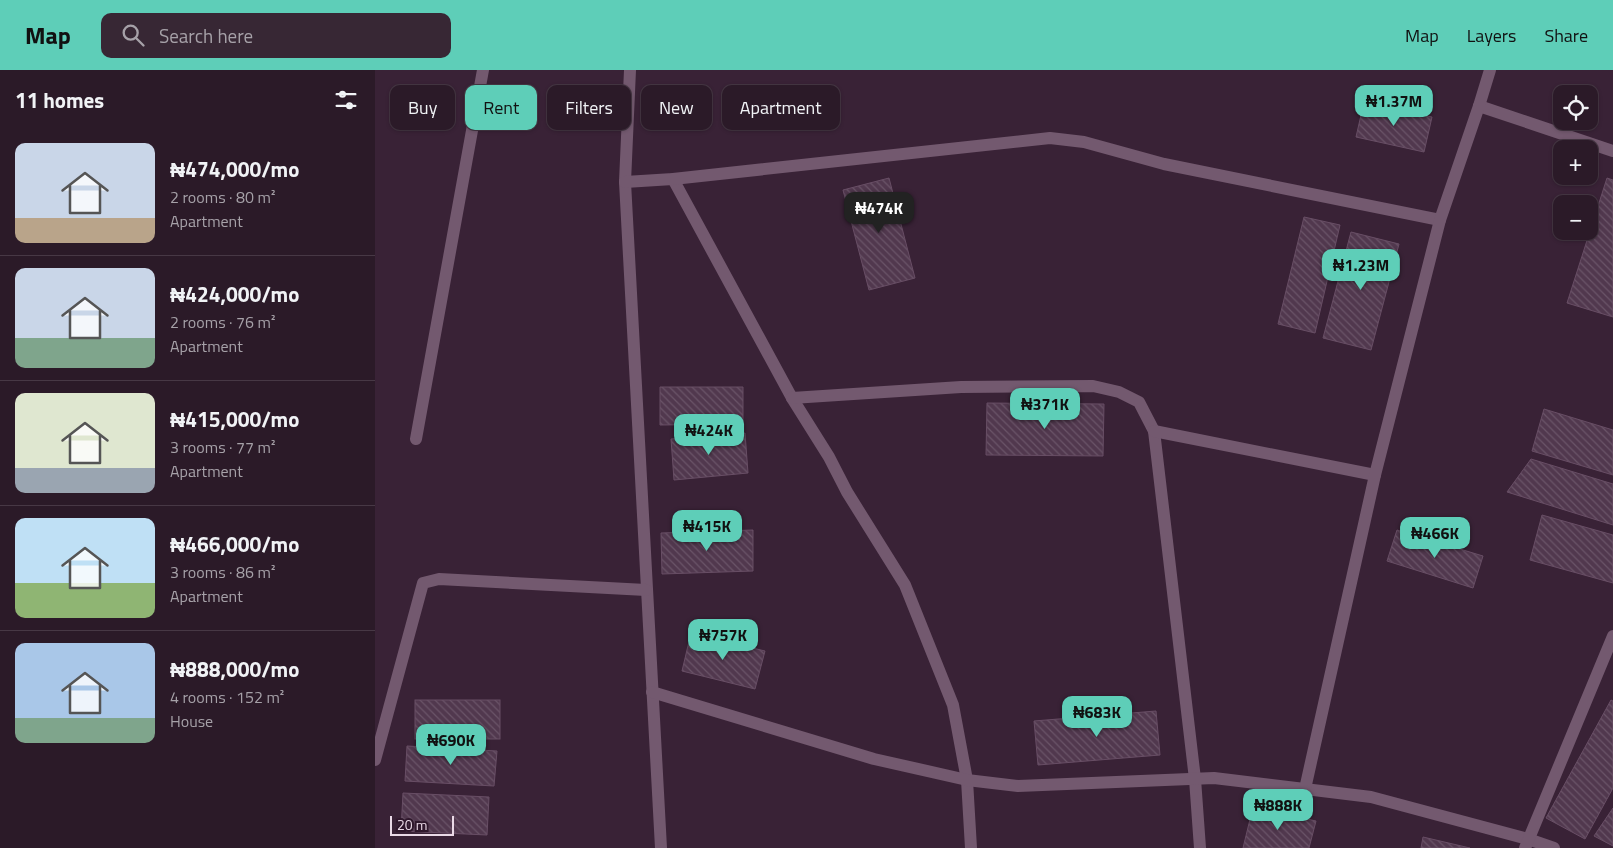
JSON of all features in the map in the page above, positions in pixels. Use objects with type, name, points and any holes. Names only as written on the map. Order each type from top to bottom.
[{"type":"street","points":[[416,438],[483,70]]},
{"type":"street","points":[[630,70],[625,182],[661,848]]},
{"type":"street","points":[[1305,789],[1375,475],[1440,220],[1479,106],[1489,70]]},
{"type":"street","points":[[1479,106],[1613,151]]},
{"type":"street","points":[[625,182],[673,180],[1050,138],[1084,142],[1164,164],[1440,220]]},
{"type":"street","points":[[673,180],[792,398],[829,457],[847,492],[905,585],[953,705],[967,780],[971,848]]},
{"type":"street","points":[[792,398],[961,387],[1093,386],[1119,392],[1139,402],[1154,431],[1195,779],[1200,848]]},
{"type":"street","points":[[1154,431],[1375,475]]},
{"type":"street","points":[[375,760],[423,583],[439,579],[646,590]]},
{"type":"street","points":[[1527,843],[1613,636]]},
{"type":"street","points":[[652,692],[874,759],[967,780],[1018,786],[1214,778],[1371,797],[1527,843],[1554,848]]},
{"type":"building","points":[[1364,102],[1432,117],[1424,152],[1356,137]]},
{"type":"building","points":[[889,178],[915,278],[869,290],[843,190]]},
{"type":"building","points":[[1607,178],[1613,180],[1613,317],[1567,303],[1587,240],[1598,240],[1598,206]]},
{"type":"building","points":[[1304,217],[1340,225],[1315,333],[1278,324]]},
{"type":"building","points":[[1351,232],[1399,244],[1371,350],[1323,338]]},
{"type":"building","points":[[660,387],[743,387],[743,424],[660,425]]},
{"type":"building","points":[[987,403],[1104,404],[1103,456],[986,455]]},
{"type":"building","points":[[1544,409],[1613,430],[1613,475],[1532,451]]},
{"type":"building","points":[[745,433],[748,473],[674,480],[671,439]]},
{"type":"building","points":[[1531,459],[1613,484],[1613,525],[1507,492]]},
{"type":"building","points":[[1542,515],[1613,535],[1613,583],[1530,560]]},
{"type":"building","points":[[753,530],[753,571],[662,574],[661,533]]},
{"type":"building","points":[[1397,530],[1483,556],[1473,588],[1387,561]]},
{"type":"building","points":[[691,633],[765,651],[755,689],[682,671]]},
{"type":"building","points":[[415,700],[500,700],[500,739],[415,739]]},
{"type":"building","points":[[1611,700],[1613,701],[1613,788],[1585,839],[1546,818]]},
{"type":"building","points":[[1156,711],[1160,755],[1038,765],[1034,721]]},
{"type":"building","points":[[407,746],[497,751],[494,786],[405,781]]},
{"type":"building","points":[[403,793],[489,797],[487,835],[401,831]]},
{"type":"building","points":[[1253,807],[1316,821],[1309,848],[1243,848]]},
{"type":"building","points":[[1613,808],[1613,846],[1594,836]]},
{"type":"building","points":[[1423,837],[1470,848],[1421,848]]}]
